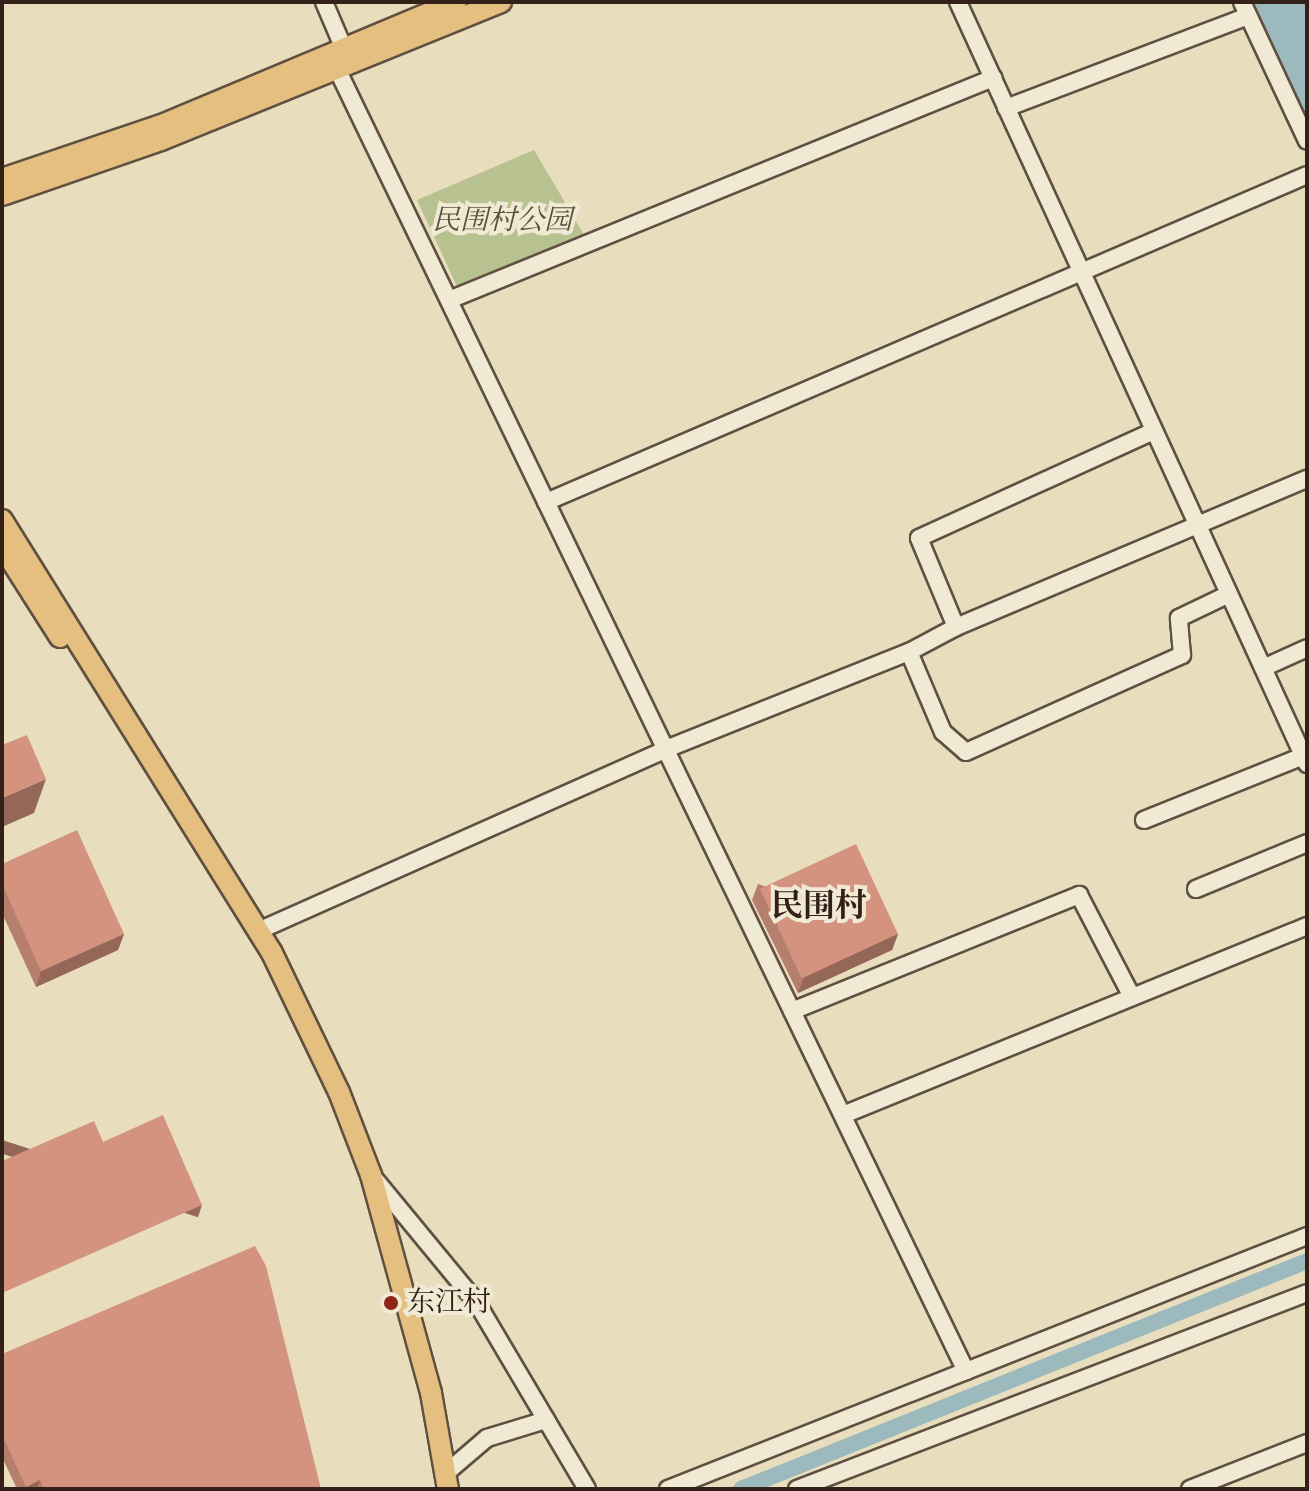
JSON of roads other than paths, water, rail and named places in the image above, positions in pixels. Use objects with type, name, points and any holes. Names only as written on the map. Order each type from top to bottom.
[{"type":"main road","points":[[2,179],[159,126],[456,2]]},
{"type":"main road","points":[[2,195],[161,140],[338,71],[501,2]]},
{"type":"main road","points":[[2,520],[258,931],[339,1092],[371,1175],[431,1393],[444,1484]]},
{"type":"main road","points":[[2,546],[218,886],[316,1070],[363,1181],[397,1288],[444,1484]]},
{"type":"street","points":[[324,2],[344,49]]},
{"type":"street","points":[[958,2],[1305,760],[1144,820]]},
{"type":"street","points":[[1006,108],[1245,9],[1307,141]]},
{"type":"street","points":[[338,71],[966,1371]]},
{"type":"street","points":[[449,300],[993,78]]},
{"type":"street","points":[[546,502],[1307,175]]},
{"type":"street","points":[[956,627],[919,538],[1154,431]]},
{"type":"street","points":[[258,931],[666,749],[909,652],[956,627],[1307,479]]},
{"type":"street","points":[[909,652],[943,732],[966,752],[1182,655],[1179,618],[1229,594]]},
{"type":"street","points":[[1263,668],[1307,648]]},
{"type":"street","points":[[1196,889],[1307,843]]},
{"type":"street","points":[[792,1011],[1079,895],[1132,997]]},
{"type":"street","points":[[843,1115],[1307,926]]},
{"type":"street","points":[[371,1175],[477,1303],[587,1489]]},
{"type":"street","points":[[668,1489],[1307,1236]]},
{"type":"street","points":[[797,1489],[1307,1293]]},
{"type":"street","points":[[444,1484],[487,1438],[546,1420]]},
{"type":"street","points":[[1190,1489],[1307,1443]]},
{"type":"water","points":[[1253,2],[1307,2],[1307,120]]},
{"type":"waterway","points":[[741,1489],[1307,1261]]},
{"type":"place","name":"东江村","points":[[391,1303]]},
{"type":"district","name":"民围村","points":[[819,906]]},
{"type":"park label","name":"民围村公园","points":[[502,221]]}]
